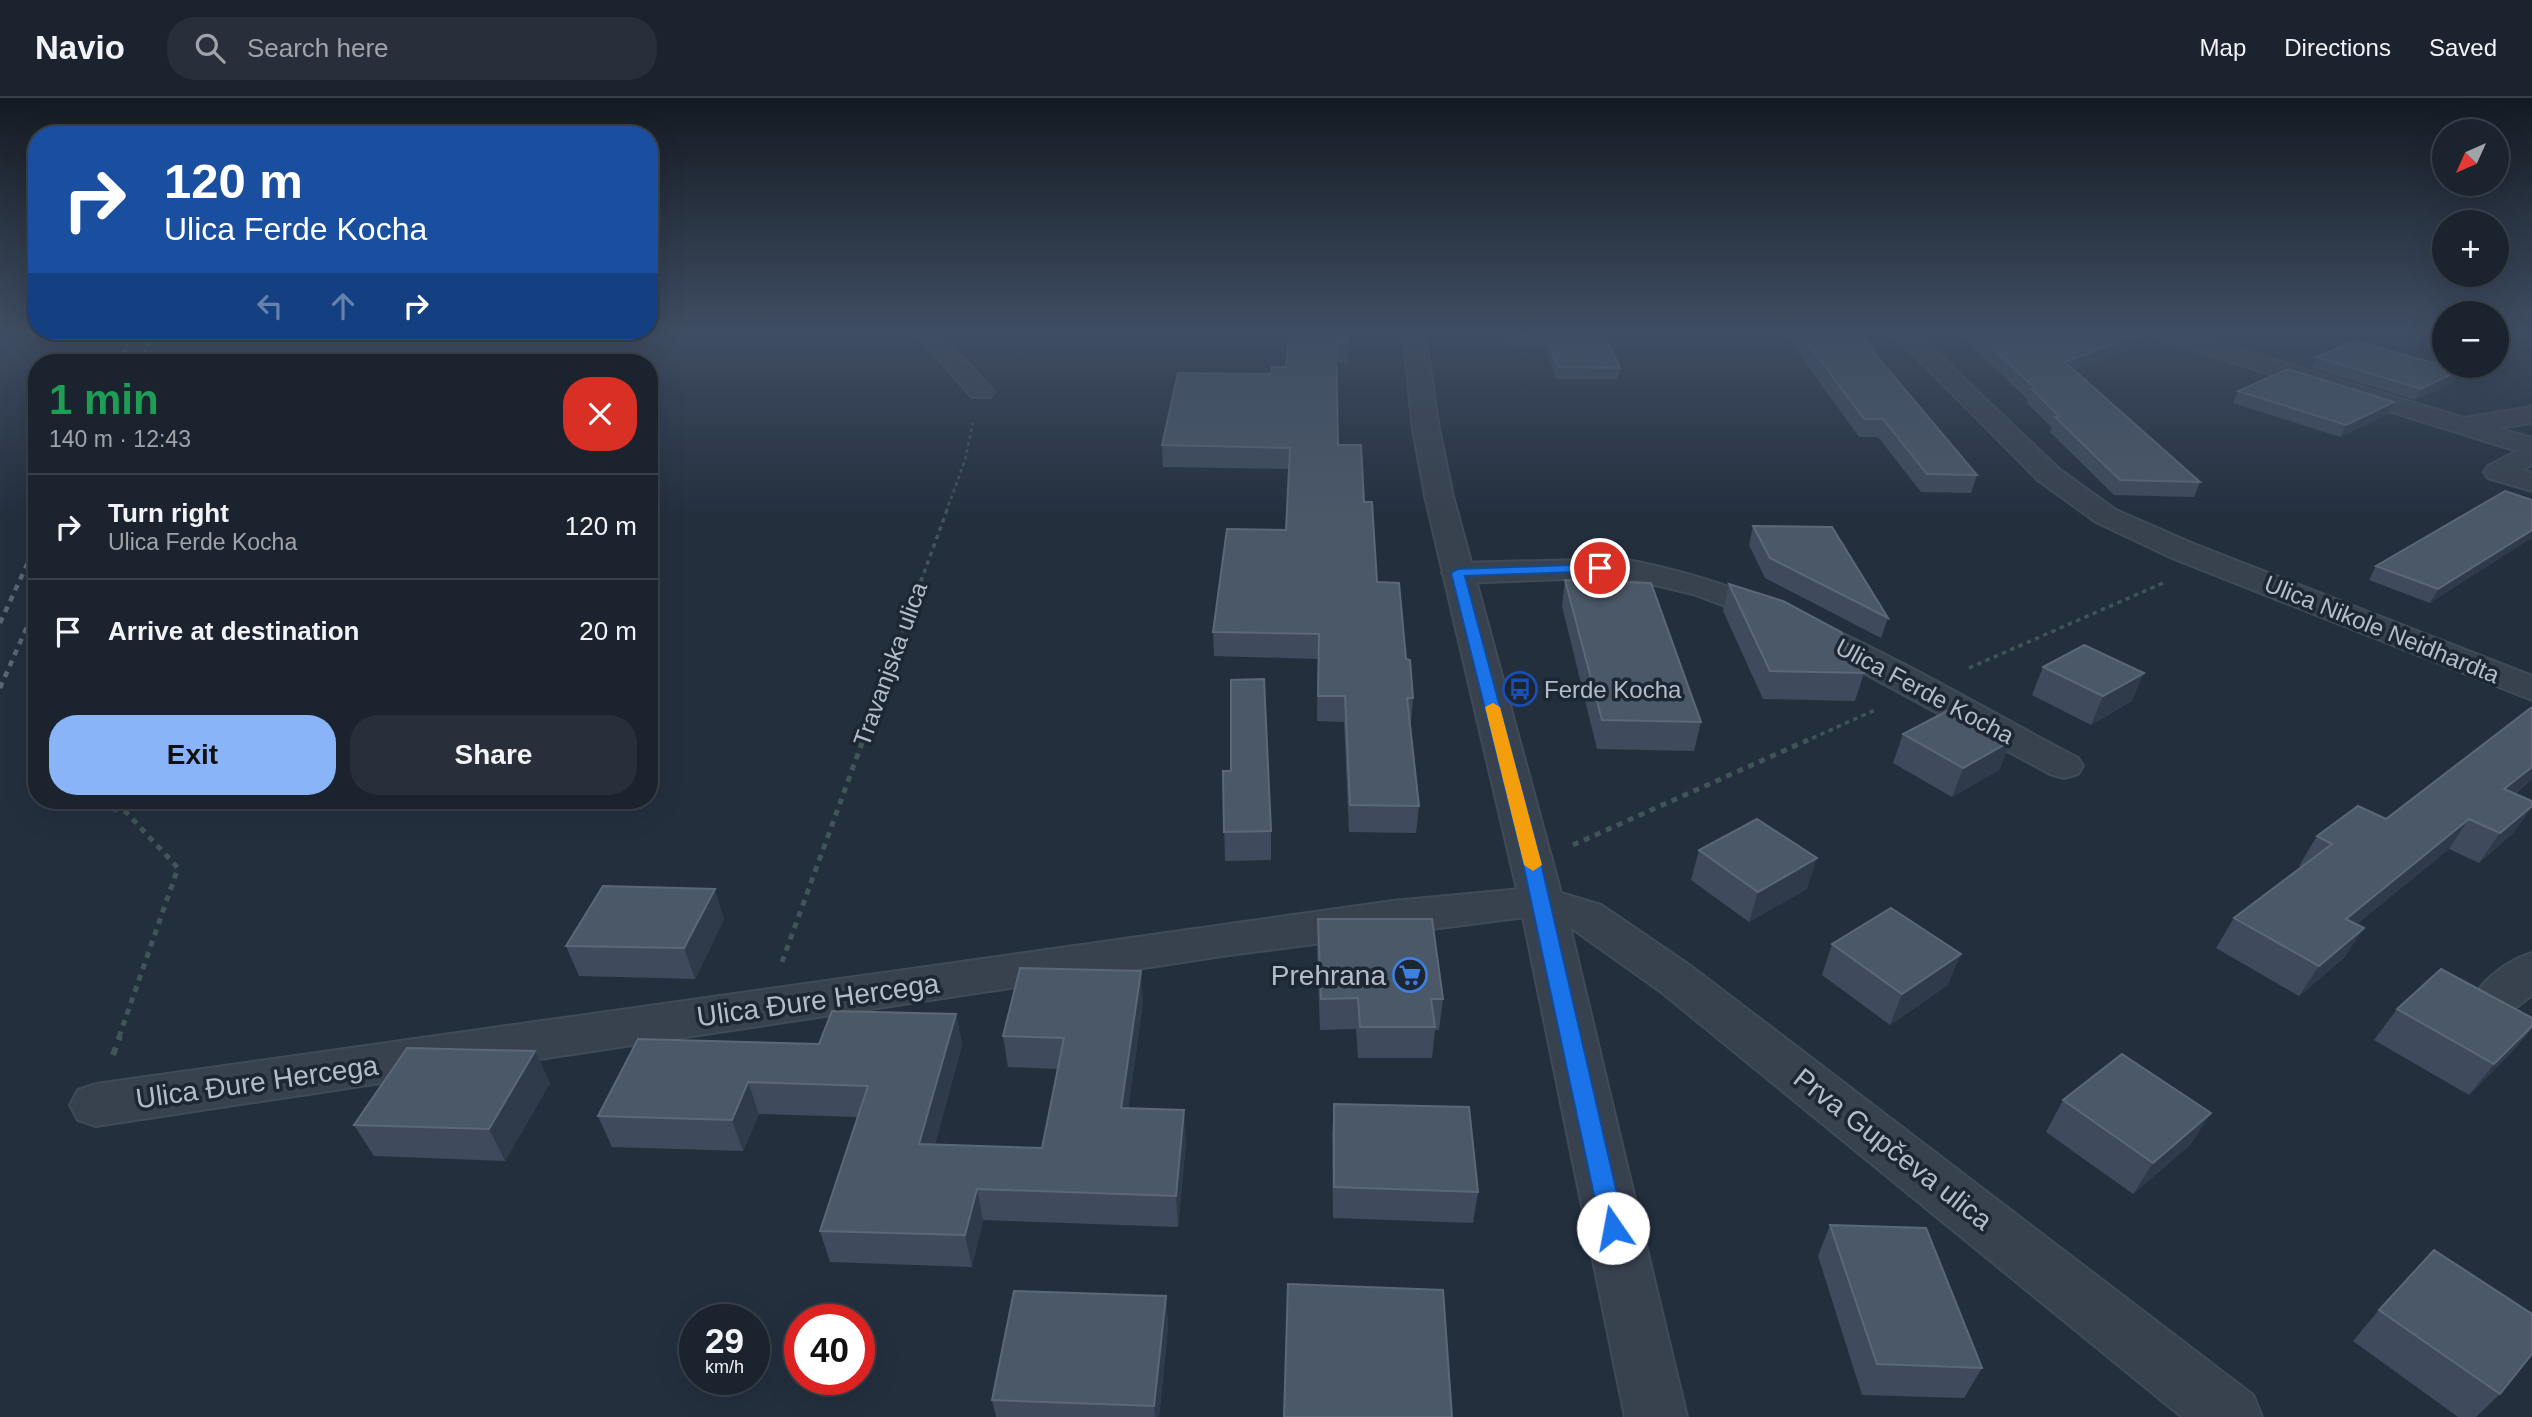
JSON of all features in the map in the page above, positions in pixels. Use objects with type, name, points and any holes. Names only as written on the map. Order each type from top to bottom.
[{"type":"street","points":[[1422,395],[1426,429],[1458,573],[1542,902],[1656,1417]]},
{"type":"street","name":"Ulica Nikole Neidhardta","points":[[1965,395],[2018,447],[2081,500],[2139,533],[2532,689]]},
{"type":"street","points":[[2363,395],[2532,447]]},
{"type":"street","points":[[2462,425],[2532,415]]},
{"type":"street","points":[[2532,454],[2498,472],[2532,482]]},
{"type":"street","name":"Ulica Ferde Kocha","points":[[1458,573],[1622,568],[1667,576],[1704,587],[1789,619],[2064,766]]},
{"type":"street","name":"Ulica Đure Hercega","points":[[96,1105],[1242,937],[1393,916],[1542,902]]},
{"type":"street","name":"Prva Gupčeva ulica","points":[[1542,902],[1586,916],[1676,979],[2231,1417]]},
{"type":"street","points":[[2497,998],[2532,970]]},
{"type":"path","name":"Travanjska ulica","points":[[765,1009],[965,460],[980,395]]},
{"type":"path","points":[[96,1105],[178,868],[126,812],[114,809]]},
{"type":"building","points":[[1173,395],[1337,395],[1338,445],[1361,445],[1364,502],[1372,502],[1377,582],[1399,583],[1406,659],[1410,660],[1413,698],[1407,698],[1419,806],[1350,805],[1345,696],[1318,696],[1319,634],[1213,632],[1227,529],[1286,530],[1290,448],[1162,445]]},
{"type":"building","points":[[1846,395],[1909,395],[1977,475],[1927,474],[1883,419],[1864,419]]},
{"type":"building","points":[[2038,395],[2102,395],[2200,482],[2120,480],[2055,417],[2060,417]]},
{"type":"building","points":[[2249,395],[2370,395],[2394,402],[2346,425]]},
{"type":"building","points":[[2505,491],[2532,500],[2532,530],[2438,589],[2376,566]]},
{"type":"building","points":[[1753,526],[1832,527],[1888,618],[1770,558]]},
{"type":"building","points":[[1565,580],[1651,583],[1701,722],[1602,720]]},
{"type":"building","points":[[1729,584],[1783,601],[1841,632],[1864,673],[1770,671]]},
{"type":"building","points":[[2084,645],[2144,673],[2103,696],[2043,667]]},
{"type":"building","points":[[1264,679],[1271,831],[1224,832],[1223,771],[1231,771],[1231,680]]},
{"type":"building","points":[[2532,707],[2532,767],[2504,789],[2532,801],[2532,806],[2500,833],[2469,819],[2346,919],[2364,928],[2319,966],[2234,918],[2332,844],[2317,836],[2358,806],[2386,819]]},
{"type":"building","points":[[1951,709],[2011,741],[1963,768],[1903,734]]},
{"type":"building","points":[[1757,819],[1817,858],[1758,892],[1699,850]]},
{"type":"building","points":[[603,886],[715,889],[684,948],[566,946]]},
{"type":"building","points":[[1891,908],[1961,954],[1902,994],[1832,944]]},
{"type":"building","points":[[1318,919],[1432,919],[1443,999],[1431,999],[1435,1027],[1360,1027],[1358,998],[1321,999]]},
{"type":"building","points":[[1020,968],[1141,971],[1121,1108],[1184,1110],[1176,1196],[977,1189],[965,1235],[820,1231],[868,1086],[748,1082],[732,1120],[598,1116],[638,1039],[819,1044],[832,1011],[956,1014],[919,1144],[1042,1148],[1064,1038],[1003,1036]]},
{"type":"building","points":[[2441,969],[2532,1018],[2532,1026],[2494,1064],[2397,1009]]},
{"type":"building","points":[[407,1048],[535,1051],[489,1129],[354,1125]]},
{"type":"building","points":[[2122,1054],[2211,1113],[2153,1163],[2063,1100]]},
{"type":"building","points":[[1334,1104],[1469,1107],[1478,1192],[1334,1187]]},
{"type":"building","points":[[1830,1225],[1926,1228],[1982,1368],[1877,1364]]},
{"type":"building","points":[[2434,1250],[2532,1314],[2532,1354],[2500,1394],[2379,1310]]},
{"type":"building","points":[[1288,1284],[1443,1290],[1452,1417],[1284,1417]]},
{"type":"building","points":[[1014,1291],[1166,1296],[1154,1406],[992,1400]]},
{"type":"railway","points":[[0,623],[28,562]]},
{"type":"railway","points":[[0,688],[28,624]]},
{"type":"slow traffic","points":[[1493,707],[1533,865]]},
{"type":"place","name":"Ferde Kocha","points":[[1520,689]]},
{"type":"place","name":"Prehrana","points":[[1410,975]]},
{"type":"route","points":[[1600,568],[1458,573],[1548,929],[1613,1228]]}]
